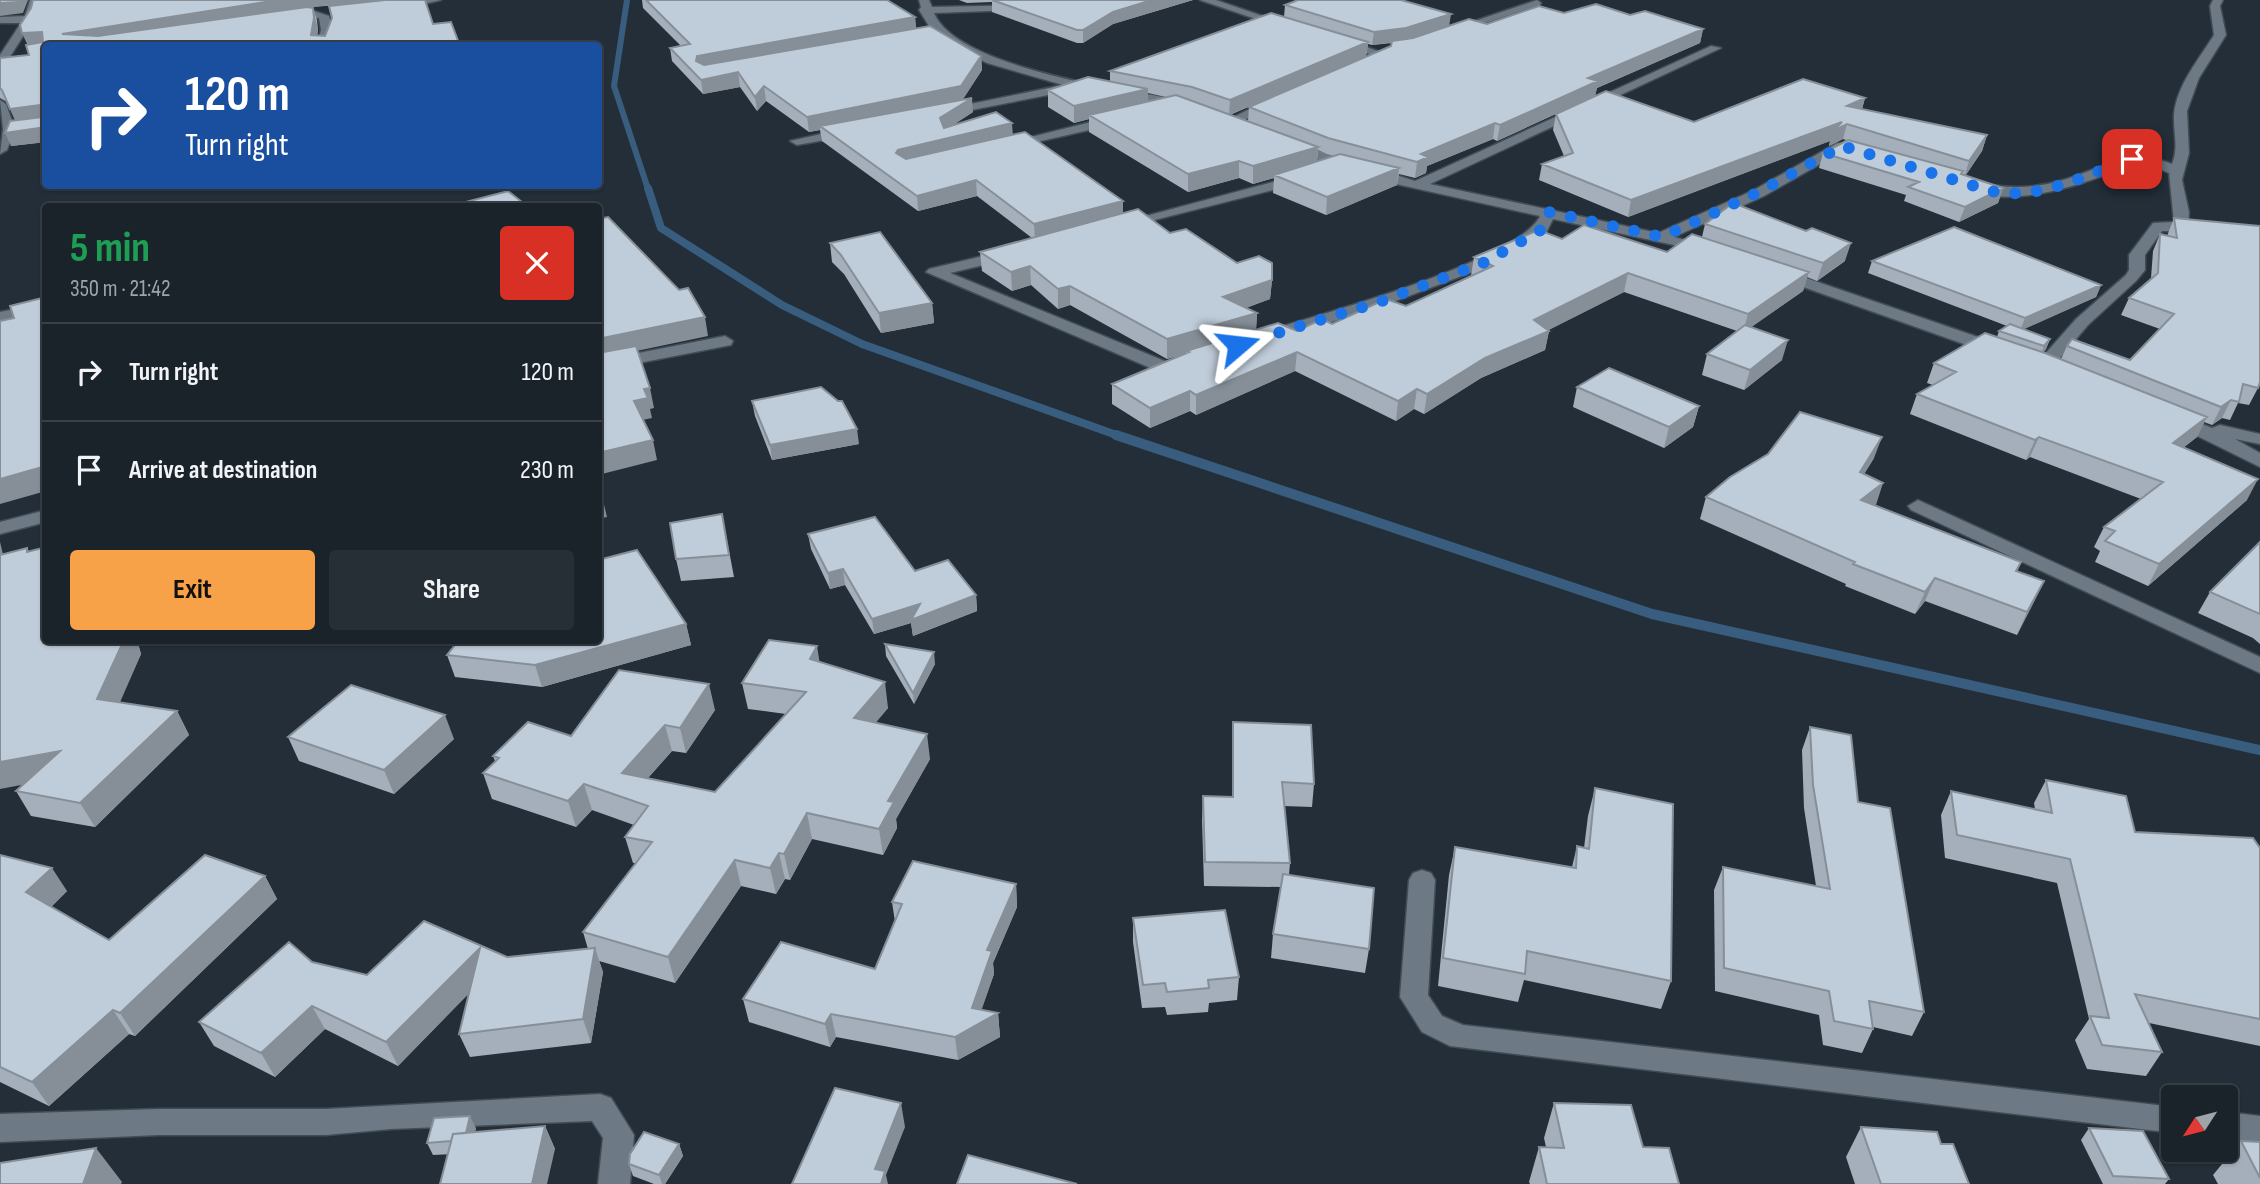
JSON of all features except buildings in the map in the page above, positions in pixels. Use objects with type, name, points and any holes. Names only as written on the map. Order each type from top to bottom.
[{"type":"street","points":[[7,55],[29,19],[35,0]]},
{"type":"street","points":[[391,8],[436,0]]},
{"type":"street","points":[[1205,0],[1306,31]]},
{"type":"street","points":[[2181,227],[2184,209],[2176,193],[2175,170],[2183,152],[2181,108],[2220,34],[2215,6],[2218,0]]},
{"type":"street","points":[[1433,38],[1536,3]]},
{"type":"street","points":[[987,150],[1138,115],[1185,107],[998,64],[931,33],[924,5],[1037,6]]},
{"type":"street","points":[[271,18],[339,12]]},
{"type":"street","points":[[319,14],[326,20],[323,42]]},
{"type":"street","points":[[0,20],[29,19]]},
{"type":"street","points":[[1247,30],[1269,20]]},
{"type":"street","points":[[1330,38],[1375,51],[1384,57],[1357,68]]},
{"type":"street","points":[[1375,51],[1396,48]]},
{"type":"street","points":[[1417,185],[1715,48]]},
{"type":"street","points":[[926,117],[1100,76]]},
{"type":"street","points":[[1254,131],[1224,120],[1285,96]]},
{"type":"street","points":[[0,104],[15,128],[0,150]]},
{"type":"street","points":[[797,141],[862,129]]},
{"type":"street","points":[[1278,141],[1337,164],[1417,185],[1662,237],[1723,255]]},
{"type":"street","points":[[1662,237],[1759,192],[1842,146],[1867,154]]},
{"type":"street","points":[[1966,183],[1997,192],[2019,194],[2079,180],[2132,159],[2148,160],[2175,170]]},
{"type":"street","points":[[1105,229],[1297,180],[1337,164]]},
{"type":"street","points":[[1253,341],[1379,302],[1483,263],[1541,230],[1549,212]]},
{"type":"street","points":[[1760,267],[2037,364],[2131,278],[2137,270],[2137,256],[2158,226],[2201,230]]},
{"type":"street","points":[[1026,250],[934,272],[1166,368],[1203,357]]},
{"type":"street","points":[[0,317],[42,310]]},
{"type":"street","points":[[602,365],[724,341]]},
{"type":"street","points":[[2158,411],[2184,421],[2260,461]]},
{"type":"street","points":[[2184,421],[2260,439]]},
{"type":"street","points":[[1918,506],[2260,666]]},
{"type":"street","points":[[0,528],[42,517]]},
{"type":"street","points":[[1422,880],[1413,997],[1432,1024],[1460,1037],[2161,1118]]},
{"type":"street","points":[[0,1128],[159,1122],[326,1122],[391,1116],[600,1107],[619,1135],[614,1184]]},
{"type":"street","points":[[2238,1127],[2260,1130]]},
{"type":"waterway","points":[[627,0],[614,86],[648,189]]},
{"type":"waterway","points":[[648,188],[661,228],[782,305],[862,344],[1122,437]]},
{"type":"waterway","points":[[1116,435],[1652,614],[2260,750]]},
{"type":"route","points":[[1238,345],[1379,302],[1483,263],[1541,230],[1549,212],[1662,237],[1759,192],[1842,146],[1991,191],[2012,194],[2036,192],[2079,180],[2132,159]]}]
